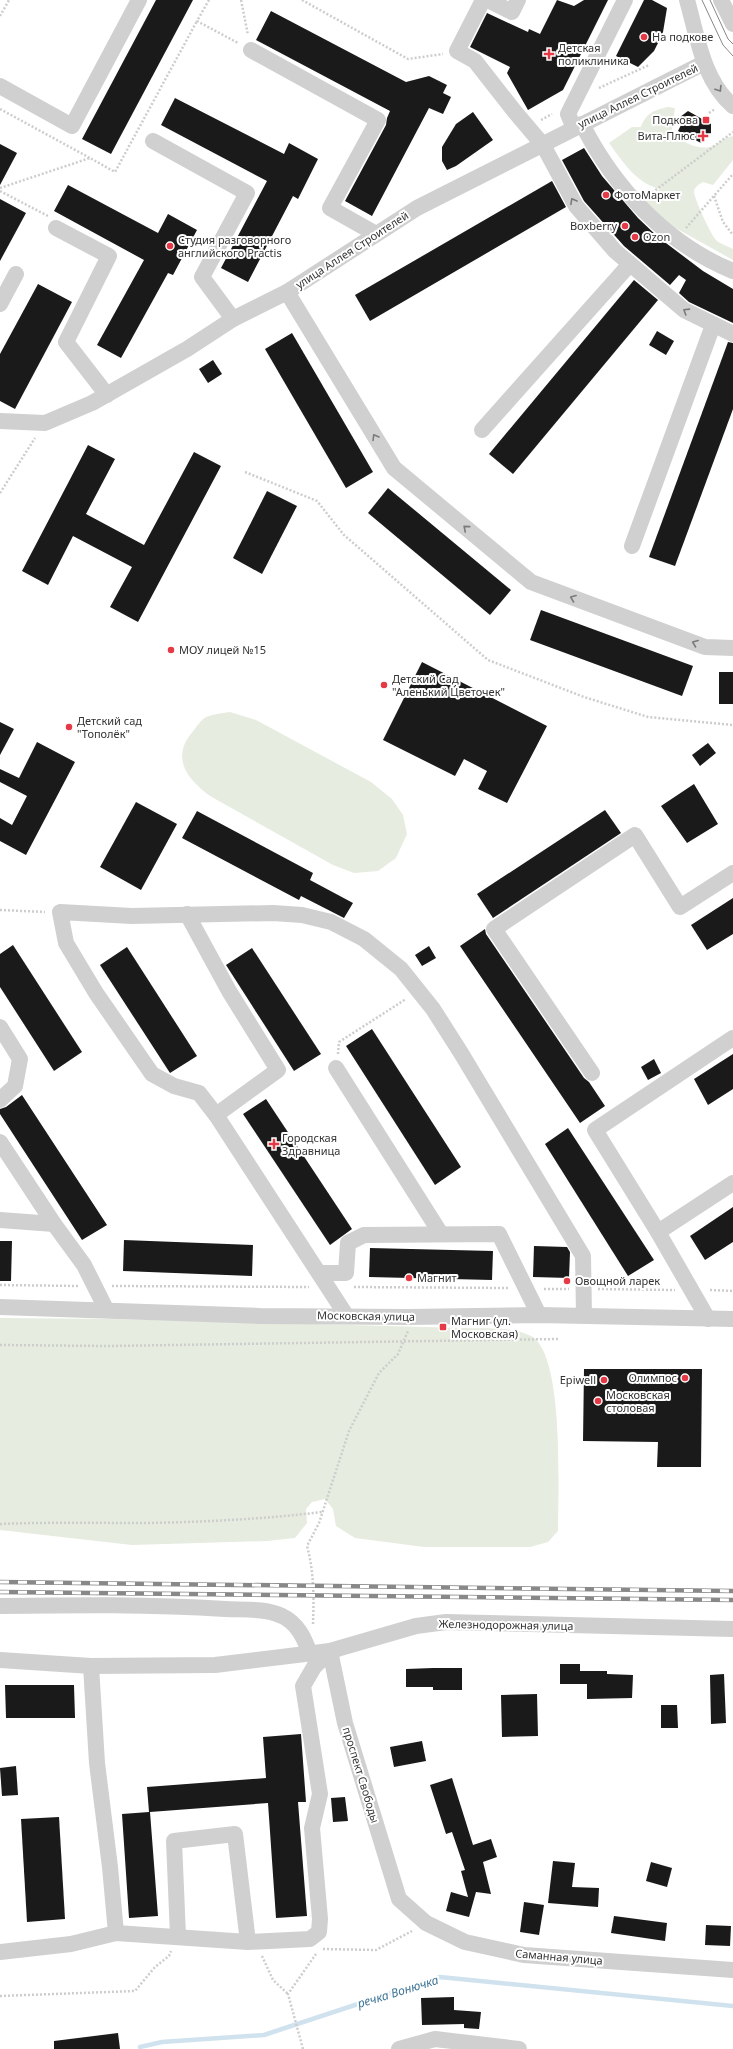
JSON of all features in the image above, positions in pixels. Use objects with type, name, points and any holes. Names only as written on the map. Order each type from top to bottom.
[{"type":"street","points":[[0,86],[72,126],[139,0]]},
{"type":"street","points":[[483,0],[457,51],[475,61],[515,112],[544,144],[576,206],[616,251],[684,310],[733,334]]},
{"type":"street","points":[[488,0],[512,12],[518,0]]},
{"type":"street","points":[[625,0],[568,114],[637,204],[677,239],[702,255],[733,271]]},
{"type":"street","points":[[687,0],[704,63],[726,100],[733,106]]},
{"type":"street","points":[[720,0],[733,24]]},
{"type":"street","points":[[251,50],[378,120],[330,208],[376,234]]},
{"type":"street","name":"улица Аллея Строителей","points":[[0,421],[45,423],[92,403],[187,349],[233,319],[287,292],[417,208],[704,63]]},
{"type":"street","points":[[153,141],[247,194],[202,277],[233,319]]},
{"type":"street","points":[[56,228],[109,256],[66,342],[107,395]]},
{"type":"street","points":[[482,430],[630,264]]},
{"type":"street","points":[[0,304],[16,274]]},
{"type":"street","points":[[287,292],[394,468],[531,582],[705,647],[733,648]]},
{"type":"street","points":[[632,546],[713,325]]},
{"type":"street","points":[[592,1073],[494,928],[635,834],[680,907],[733,872]]},
{"type":"street","points":[[346,1315],[216,1115],[199,1092],[174,1086],[152,1074],[96,993],[66,942],[60,912],[132,916],[273,913],[302,915],[331,922],[364,939],[401,969],[433,1009],[583,1256],[584,1316]]},
{"type":"street","points":[[187,914],[229,991],[278,1070],[216,1115]]},
{"type":"street","points":[[0,1027],[20,1059],[15,1086],[0,1100]]},
{"type":"street","points":[[708,1319],[658,1232],[595,1130],[733,1038]]},
{"type":"street","points":[[336,1068],[441,1234]]},
{"type":"street","points":[[0,1142],[54,1224],[84,1265],[106,1309]]},
{"type":"street","points":[[658,1232],[733,1183]]},
{"type":"street","points":[[0,1220],[54,1224]]},
{"type":"street","points":[[319,1273],[346,1273],[348,1243],[364,1235],[499,1234],[539,1315]]},
{"type":"street","name":"Московская улица","points":[[0,1307],[106,1309],[260,1316],[346,1315],[408,1317],[539,1315],[733,1319]]},
{"type":"street","points":[[0,1606],[184,1606],[265,1612],[282,1616],[294,1624],[304,1639],[310,1654]]},
{"type":"street","name":"Железнодорожная улица","points":[[0,1660],[91,1666],[215,1665],[330,1651],[416,1626],[446,1622],[733,1629]]},
{"type":"street","points":[[0,1952],[71,1944],[116,1932],[251,1942],[310,1939],[319,1932],[320,1919],[312,1828],[320,1794],[303,1686],[314,1667],[330,1651]]},
{"type":"street","name":"проспект Свободы","points":[[330,1651],[345,1723],[399,1898]]},
{"type":"street","points":[[91,1666],[97,1763],[110,1867],[116,1932]]},
{"type":"street","points":[[178,1936],[174,1841],[235,1834],[251,1942]]},
{"type":"street","name":"Саманная улица","points":[[399,1898],[426,1923],[465,1942],[524,1956],[733,1970]]},
{"type":"street","points":[[399,2049],[435,2039],[519,2049]]},
{"type":"path","points":[[0,16],[9,0]]},
{"type":"path","points":[[0,109],[115,172],[209,0]]},
{"type":"path","points":[[241,0],[251,50]]},
{"type":"path","points":[[302,0],[408,59],[457,51]]},
{"type":"path","points":[[197,21],[251,50]]},
{"type":"path","points":[[637,204],[733,132]]},
{"type":"path","points":[[0,190],[90,158]]},
{"type":"path","points":[[677,239],[733,174]]},
{"type":"path","points":[[0,190],[47,215]]},
{"type":"path","points":[[714,196],[723,222],[733,235]]},
{"type":"path","points":[[0,493],[45,423]]},
{"type":"path","points":[[245,472],[317,501],[344,535],[488,660],[584,697],[648,717],[733,725]]},
{"type":"path","points":[[0,910],[60,912]]},
{"type":"path","points":[[336,1068],[340,1042],[418,991]]},
{"type":"path","points":[[0,1285],[526,1288],[733,1291]]},
{"type":"path","points":[[310,1654],[313,1624],[313,1592],[307,1546],[322,1512],[352,1425],[379,1373],[398,1354],[408,1334],[408,1317]]},
{"type":"path","points":[[0,1345],[108,1346],[558,1339]]},
{"type":"path","points":[[0,1524],[34,1522],[148,1523],[272,1518],[322,1512]]},
{"type":"path","points":[[288,1994],[319,1949],[376,1950],[426,1923]]},
{"type":"path","points":[[0,1996],[135,1991],[154,1967],[169,1956],[178,1936]]},
{"type":"path","points":[[251,1942],[273,1980],[288,1994],[303,2049]]},
{"type":"shaded area","points":[[668,107],[675,108],[671,135],[685,142],[705,148],[733,136],[733,160],[713,185],[703,182],[695,188],[694,194],[710,231],[716,240],[733,249],[733,260],[663,221],[643,202],[660,189],[651,186],[637,177],[609,143],[632,127],[641,127],[645,118],[651,113]]},
{"type":"shaded area","points":[[230,712],[256,720],[371,782],[392,799],[403,815],[407,834],[396,858],[378,871],[354,873],[333,865],[210,796],[201,789],[188,774],[184,766],[182,758],[183,749],[187,740],[204,718],[215,714]]},
{"type":"shaded area","points":[[0,1318],[113,1319],[489,1328],[507,1329],[524,1333],[531,1336],[542,1348],[550,1369],[557,1426],[559,1487],[558,1531],[548,1542],[530,1547],[424,1547],[355,1538],[336,1526],[333,1509],[325,1499],[312,1502],[306,1509],[307,1523],[295,1538],[267,1541],[132,1545],[0,1530]]},
{"type":"building","points":[[156,0],[193,0],[111,154],[82,139]]},
{"type":"building","name":"Детская поликлиника","points":[[557,0],[574,6],[584,0],[608,0],[563,90],[528,110],[507,73],[510,67],[470,47],[487,13],[528,32],[529,29],[540,34]]},
{"type":"building","name":"На подкове","points":[[644,0],[652,0],[667,8],[663,32],[659,41],[654,51],[638,67],[616,56]]},
{"type":"building","points":[[271,11],[406,82],[429,76],[447,85],[443,93],[451,97],[443,114],[429,108],[372,216],[345,201],[386,125],[390,111],[256,40]]},
{"type":"building","points":[[175,98],[284,154],[289,143],[318,159],[298,199],[293,196],[248,282],[221,268],[267,181],[161,125]]},
{"type":"building","points":[[688,111],[711,124],[711,133],[705,135],[701,143],[678,131],[682,123],[680,117]]},
{"type":"building","points":[[473,112],[493,140],[456,166],[447,170],[442,161],[442,147],[456,124]]},
{"type":"building","points":[[0,144],[17,153],[0,185]]},
{"type":"building","points":[[584,148],[602,176],[638,218],[658,237],[703,271],[733,289],[733,323],[689,302],[679,293],[686,280],[679,275],[670,285],[624,246],[584,201],[562,160]]},
{"type":"building","points":[[552,181],[566,207],[370,321],[355,295]]},
{"type":"building","points":[[68,185],[158,233],[168,214],[197,230],[173,275],[168,273],[121,358],[97,345],[144,260],[54,211]]},
{"type":"building","points":[[0,199],[26,213],[0,261]]},
{"type":"building","points":[[634,280],[658,300],[513,474],[489,454]]},
{"type":"building","points":[[38,284],[72,302],[15,409],[0,401],[0,354]]},
{"type":"building","points":[[657,331],[674,341],[666,355],[649,345]]},
{"type":"building","points":[[292,333],[373,472],[346,488],[265,349]]},
{"type":"building","points":[[728,342],[733,343],[733,409],[675,566],[649,557]]},
{"type":"building","points":[[213,360],[222,374],[208,383],[199,369]]},
{"type":"building","points":[[88,445],[115,459],[86,514],[144,545],[194,452],[221,466],[138,622],[110,607],[132,567],[73,536],[48,585],[22,571]]},
{"type":"building","points":[[388,488],[511,590],[490,615],[368,513]]},
{"type":"building","points":[[267,491],[297,506],[262,574],[233,558]]},
{"type":"building","points":[[541,610],[693,666],[682,696],[530,640]]},
{"type":"building","points":[[422,662],[547,726],[507,803],[478,789],[487,771],[464,759],[455,776],[383,740]]},
{"type":"building","points":[[719,672],[733,672],[733,704],[719,704]]},
{"type":"building","points":[[0,722],[14,729],[0,755]]},
{"type":"building","points":[[37,742],[75,762],[26,855],[0,841],[0,818],[12,825],[27,796],[0,782],[0,769],[19,778]]},
{"type":"building","points":[[708,743],[716,753],[700,766],[692,755]]},
{"type":"building","points":[[694,784],[718,824],[687,843],[661,806]]},
{"type":"building","points":[[136,802],[177,824],[141,890],[100,867]]},
{"type":"building","points":[[605,810],[621,833],[493,918],[477,894]]},
{"type":"building","points":[[197,811],[313,873],[310,880],[353,903],[344,918],[301,896],[299,900],[182,838]]},
{"type":"building","points":[[733,898],[733,934],[707,950],[691,925]]},
{"type":"building","points":[[485,929],[486,934],[584,1078],[589,1082],[605,1106],[580,1123],[460,946]]},
{"type":"building","points":[[13,945],[82,1052],[54,1071],[0,987],[0,954]]},
{"type":"building","points":[[429,946],[436,958],[422,966],[415,955]]},
{"type":"building","points":[[127,947],[197,1056],[170,1073],[100,965]]},
{"type":"building","points":[[252,948],[321,1054],[294,1071],[226,965]]},
{"type":"building","points":[[372,1029],[461,1167],[435,1185],[346,1046]]},
{"type":"building","points":[[733,1054],[733,1089],[708,1105],[694,1079]]},
{"type":"building","points":[[654,1059],[661,1073],[648,1080],[641,1067]]},
{"type":"building","points":[[22,1095],[107,1225],[82,1240],[0,1114],[0,1109],[6,1107]]},
{"type":"building","points":[[266,1099],[352,1229],[330,1245],[243,1114]]},
{"type":"building","points":[[568,1128],[654,1260],[628,1276],[545,1144]]},
{"type":"building","points":[[733,1207],[733,1242],[705,1260],[690,1236]]},
{"type":"building","points":[[124,1240],[253,1245],[252,1276],[123,1271]]},
{"type":"building","points":[[0,1241],[12,1241],[11,1281],[0,1281]]},
{"type":"building","points":[[534,1246],[567,1247],[570,1252],[569,1278],[533,1277]]},
{"type":"building","points":[[370,1248],[493,1251],[492,1280],[369,1277]]},
{"type":"building","points":[[584,1369],[702,1369],[701,1467],[657,1467],[658,1442],[583,1441]]},
{"type":"building","points":[[560,1664],[580,1664],[580,1671],[607,1671],[607,1674],[633,1675],[632,1698],[587,1699],[587,1684],[560,1684]]},
{"type":"building","points":[[462,1668],[462,1690],[433,1690],[433,1687],[406,1687],[406,1669]]},
{"type":"building","points":[[724,1674],[726,1723],[711,1724],[710,1675]]},
{"type":"building","points":[[5,1685],[74,1685],[75,1718],[6,1718]]},
{"type":"building","points":[[537,1694],[538,1736],[502,1737],[501,1695]]},
{"type":"building","points":[[661,1705],[677,1705],[678,1728],[661,1728]]},
{"type":"building","points":[[301,1734],[306,1802],[298,1802],[307,1916],[276,1918],[268,1803],[150,1812],[158,1916],[129,1918],[122,1814],[149,1812],[147,1787],[266,1778],[263,1737]]},
{"type":"building","points":[[422,1741],[426,1761],[394,1767],[390,1747]]},
{"type":"building","points":[[16,1766],[18,1795],[2,1796],[0,1768]]},
{"type":"building","points":[[452,1778],[473,1845],[491,1839],[497,1857],[483,1862],[491,1894],[476,1892],[469,1917],[446,1911],[451,1892],[468,1897],[461,1871],[465,1870],[452,1832],[446,1834],[430,1785]]},
{"type":"building","points":[[345,1797],[348,1821],[333,1822],[331,1798]]},
{"type":"building","points":[[59,1817],[65,1919],[27,1922],[21,1819]]},
{"type":"building","points":[[553,1861],[575,1863],[572,1887],[599,1888],[598,1907],[548,1903]]},
{"type":"building","points":[[651,1862],[672,1868],[667,1887],[646,1881]]},
{"type":"building","points":[[524,1902],[544,1905],[539,1935],[520,1932]]},
{"type":"building","points":[[614,1916],[667,1923],[665,1941],[611,1933]]},
{"type":"building","points":[[706,1925],[731,1926],[730,1946],[705,1945]]},
{"type":"building","points":[[454,1997],[454,2010],[481,2012],[479,2029],[464,2028],[464,2024],[422,2025],[421,1998]]},
{"type":"building","points":[[118,2033],[120,2049],[54,2049],[54,2041]]},
{"type":"waterway","name":"речка Вонючка","points":[[140,2047],[162,2042],[264,2035],[440,1977],[733,2006]]},
{"type":"tram line","points":[[702,0],[723,45],[733,56]]},
{"type":"tram line","points":[[710,0],[728,39],[733,44]]},
{"type":"railway","points":[[0,1582],[733,1591]]},
{"type":"railway","points":[[0,1592],[733,1600]]},
{"type":"place","name":"На подкове","points":[[644,37]]},
{"type":"place","name":"Детская поликлиника","points":[[549,54]]},
{"type":"place","name":"Подкова","points":[[706,120]]},
{"type":"place","name":"Вита-Плюс","points":[[703,136]]},
{"type":"place","name":"ФотоМаркет","points":[[606,195]]},
{"type":"place","name":"Boxberry","points":[[625,226]]},
{"type":"place","name":"Ozon","points":[[635,237]]},
{"type":"place","name":"Студия разговорного английского Practis","points":[[170,246]]},
{"type":"place","name":"МОУ лицей №15","points":[[171,650]]},
{"type":"place","name":"Детский Сад \"Аленький Цветочек\"","points":[[384,685]]},
{"type":"place","name":"Детский сад \"Тополёк\"","points":[[69,727]]},
{"type":"place","name":"Городская Здравница","points":[[274,1144]]},
{"type":"place","name":"Магнит","points":[[409,1278]]},
{"type":"place","name":"Овощной ларек","points":[[567,1281]]},
{"type":"place","name":"Магниг (ул. Московская)","points":[[443,1327]]},
{"type":"place","name":"Олимпос","points":[[685,1378]]},
{"type":"place","name":"Epiwell","points":[[604,1380]]},
{"type":"place","name":"Московская столовая","points":[[598,1401]]}]
